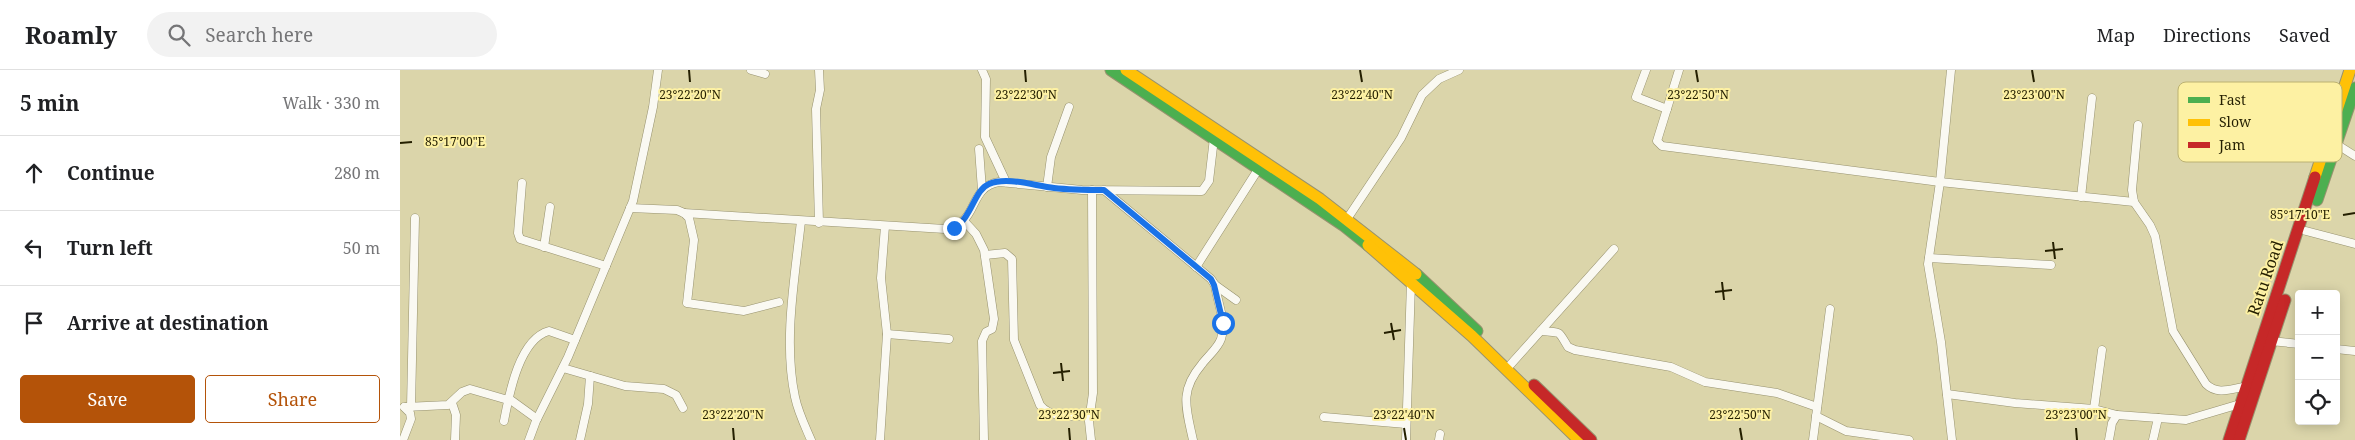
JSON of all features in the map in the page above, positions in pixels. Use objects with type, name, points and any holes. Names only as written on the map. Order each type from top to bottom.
[{"type":"street","points":[[530,440],[537,419],[575,340],[630,208],[642,163],[658,70]]},
{"type":"street","points":[[751,70],[765,74]]},
{"type":"street","points":[[819,70],[820,90],[816,108],[819,223]]},
{"type":"street","points":[[982,70],[986,79],[984,137],[1006,182]]},
{"type":"street","points":[[1111,70],[1343,225],[1472,336],[1579,440]]},
{"type":"street","points":[[1126,70],[1298,184],[1399,260],[1454,308],[1591,440]]},
{"type":"street","points":[[1347,219],[1401,138],[1422,95],[1439,79],[1459,70]]},
{"type":"street","points":[[1646,70],[1636,97],[1667,109]]},
{"type":"street","points":[[1679,70],[1657,141],[1662,146],[1940,182],[2134,202]]},
{"type":"street","points":[[1951,70],[1940,182],[1929,258],[1930,282],[1942,342],[1952,440]]},
{"type":"street","name":"Ratu Road","points":[[2342,102],[2350,70]]},
{"type":"street","name":"Ratu Road","points":[[2342,119],[2355,88]]},
{"type":"street","points":[[2081,197],[2092,98]]},
{"type":"street","points":[[1047,187],[1052,157],[1069,107]]},
{"type":"street","points":[[2138,125],[2132,190],[2134,202],[2150,224],[2155,236],[2171,322],[2177,338],[2206,384],[2212,390],[2218,392],[2251,386]]},
{"type":"street","points":[[630,208],[676,210],[819,223],[954,228],[964,221],[982,190],[988,184],[1006,182],[1092,190],[1202,191],[1210,181],[1214,138]]},
{"type":"street","points":[[2342,148],[2355,156]]},
{"type":"street","points":[[980,149],[982,190]]},
{"type":"street","name":"Ratu Road","points":[[2239,440],[2251,386],[2292,252],[2325,162]]},
{"type":"street","name":"Ratu Road","points":[[2229,440],[2240,404],[2251,386],[2271,341],[2326,162]]},
{"type":"street","points":[[1196,267],[1259,168]]},
{"type":"street","points":[[522,183],[518,236],[544,247],[606,266]]},
{"type":"street","points":[[1091,440],[1090,416],[1093,393],[1092,190]]},
{"type":"street","points":[[1104,190],[1196,267],[1214,285],[1236,300]]},
{"type":"street","points":[[544,247],[550,207]]},
{"type":"street","points":[[684,212],[691,223],[694,240],[688,303],[744,311],[779,302]]},
{"type":"street","points":[[403,440],[410,419],[410,412],[405,407],[415,218]]},
{"type":"street","points":[[801,221],[791,310],[792,361],[795,396],[811,440]]},
{"type":"street","points":[[964,221],[980,241],[984,255],[994,325],[984,335],[982,341],[984,440]]},
{"type":"street","points":[[880,440],[888,334],[880,278],[885,226]]},
{"type":"street","points":[[2306,231],[2355,244]]},
{"type":"street","points":[[1511,364],[1614,249]]},
{"type":"street","points":[[984,255],[1005,253],[1012,259],[1014,340],[1040,405],[1044,410],[1060,415],[1090,416]]},
{"type":"street","points":[[1929,258],[2051,265]]},
{"type":"street","points":[[1406,440],[1411,282]]},
{"type":"street","points":[[1193,440],[1185,402],[1186,391],[1194,373],[1217,346],[1223,330],[1214,285]]},
{"type":"street","points":[[1813,440],[1830,309]]},
{"type":"street","points":[[504,421],[516,369],[539,337],[550,331],[575,340]]},
{"type":"street","points":[[1540,331],[1560,333],[1563,335],[1568,347],[1575,350],[1671,367],[1705,382],[1777,393],[1817,407]]},
{"type":"street","points":[[888,334],[949,339]]},
{"type":"street","points":[[2271,341],[2295,344]]},
{"type":"street","points":[[2340,349],[2355,351]]},
{"type":"street","points":[[2094,409],[2102,350]]},
{"type":"street","points":[[562,368],[625,386],[664,388],[676,395],[683,408]]},
{"type":"street","points":[[580,440],[588,404],[590,376]]},
{"type":"street","points":[[405,407],[443,406],[452,403],[462,392],[470,389],[508,399],[537,419]]},
{"type":"street","points":[[1947,394],[2094,409],[2117,415],[2158,418],[2192,419],[2240,404]]},
{"type":"street","points":[[452,403],[456,415],[455,440]]},
{"type":"street","points":[[2109,440],[2112,423],[2117,415]]},
{"type":"street","points":[[1816,416],[1846,431],[1908,440]]},
{"type":"street","points":[[1324,417],[1406,424]]},
{"type":"street","points":[[2153,440],[2158,418]]},
{"type":"traffic: fast","points":[[1111,70],[1343,225],[1368,245]]},
{"type":"traffic: fast","points":[[2342,126],[2355,88]]},
{"type":"traffic: fast","points":[[2317,200],[2330,162]]},
{"type":"traffic: fast","points":[[1416,274],[1477,331]]},
{"type":"traffic: slow","points":[[1126,70],[1320,199],[1416,274]]},
{"type":"traffic: slow","points":[[2342,94],[2350,70]]},
{"type":"traffic: slow","points":[[2315,177],[2320,162]]},
{"type":"traffic: slow","points":[[1368,245],[1472,336],[1579,440]]},
{"type":"traffic: jam","points":[[2229,440],[2315,177]]},
{"type":"traffic: jam","points":[[2239,440],[2285,300]]},
{"type":"traffic: jam","points":[[1534,385],[1591,440]]},
{"type":"route","points":[[954,228],[968,217],[982,190],[988,184],[1012,182],[1052,188],[1104,190],[1211,279],[1223,323]]}]
